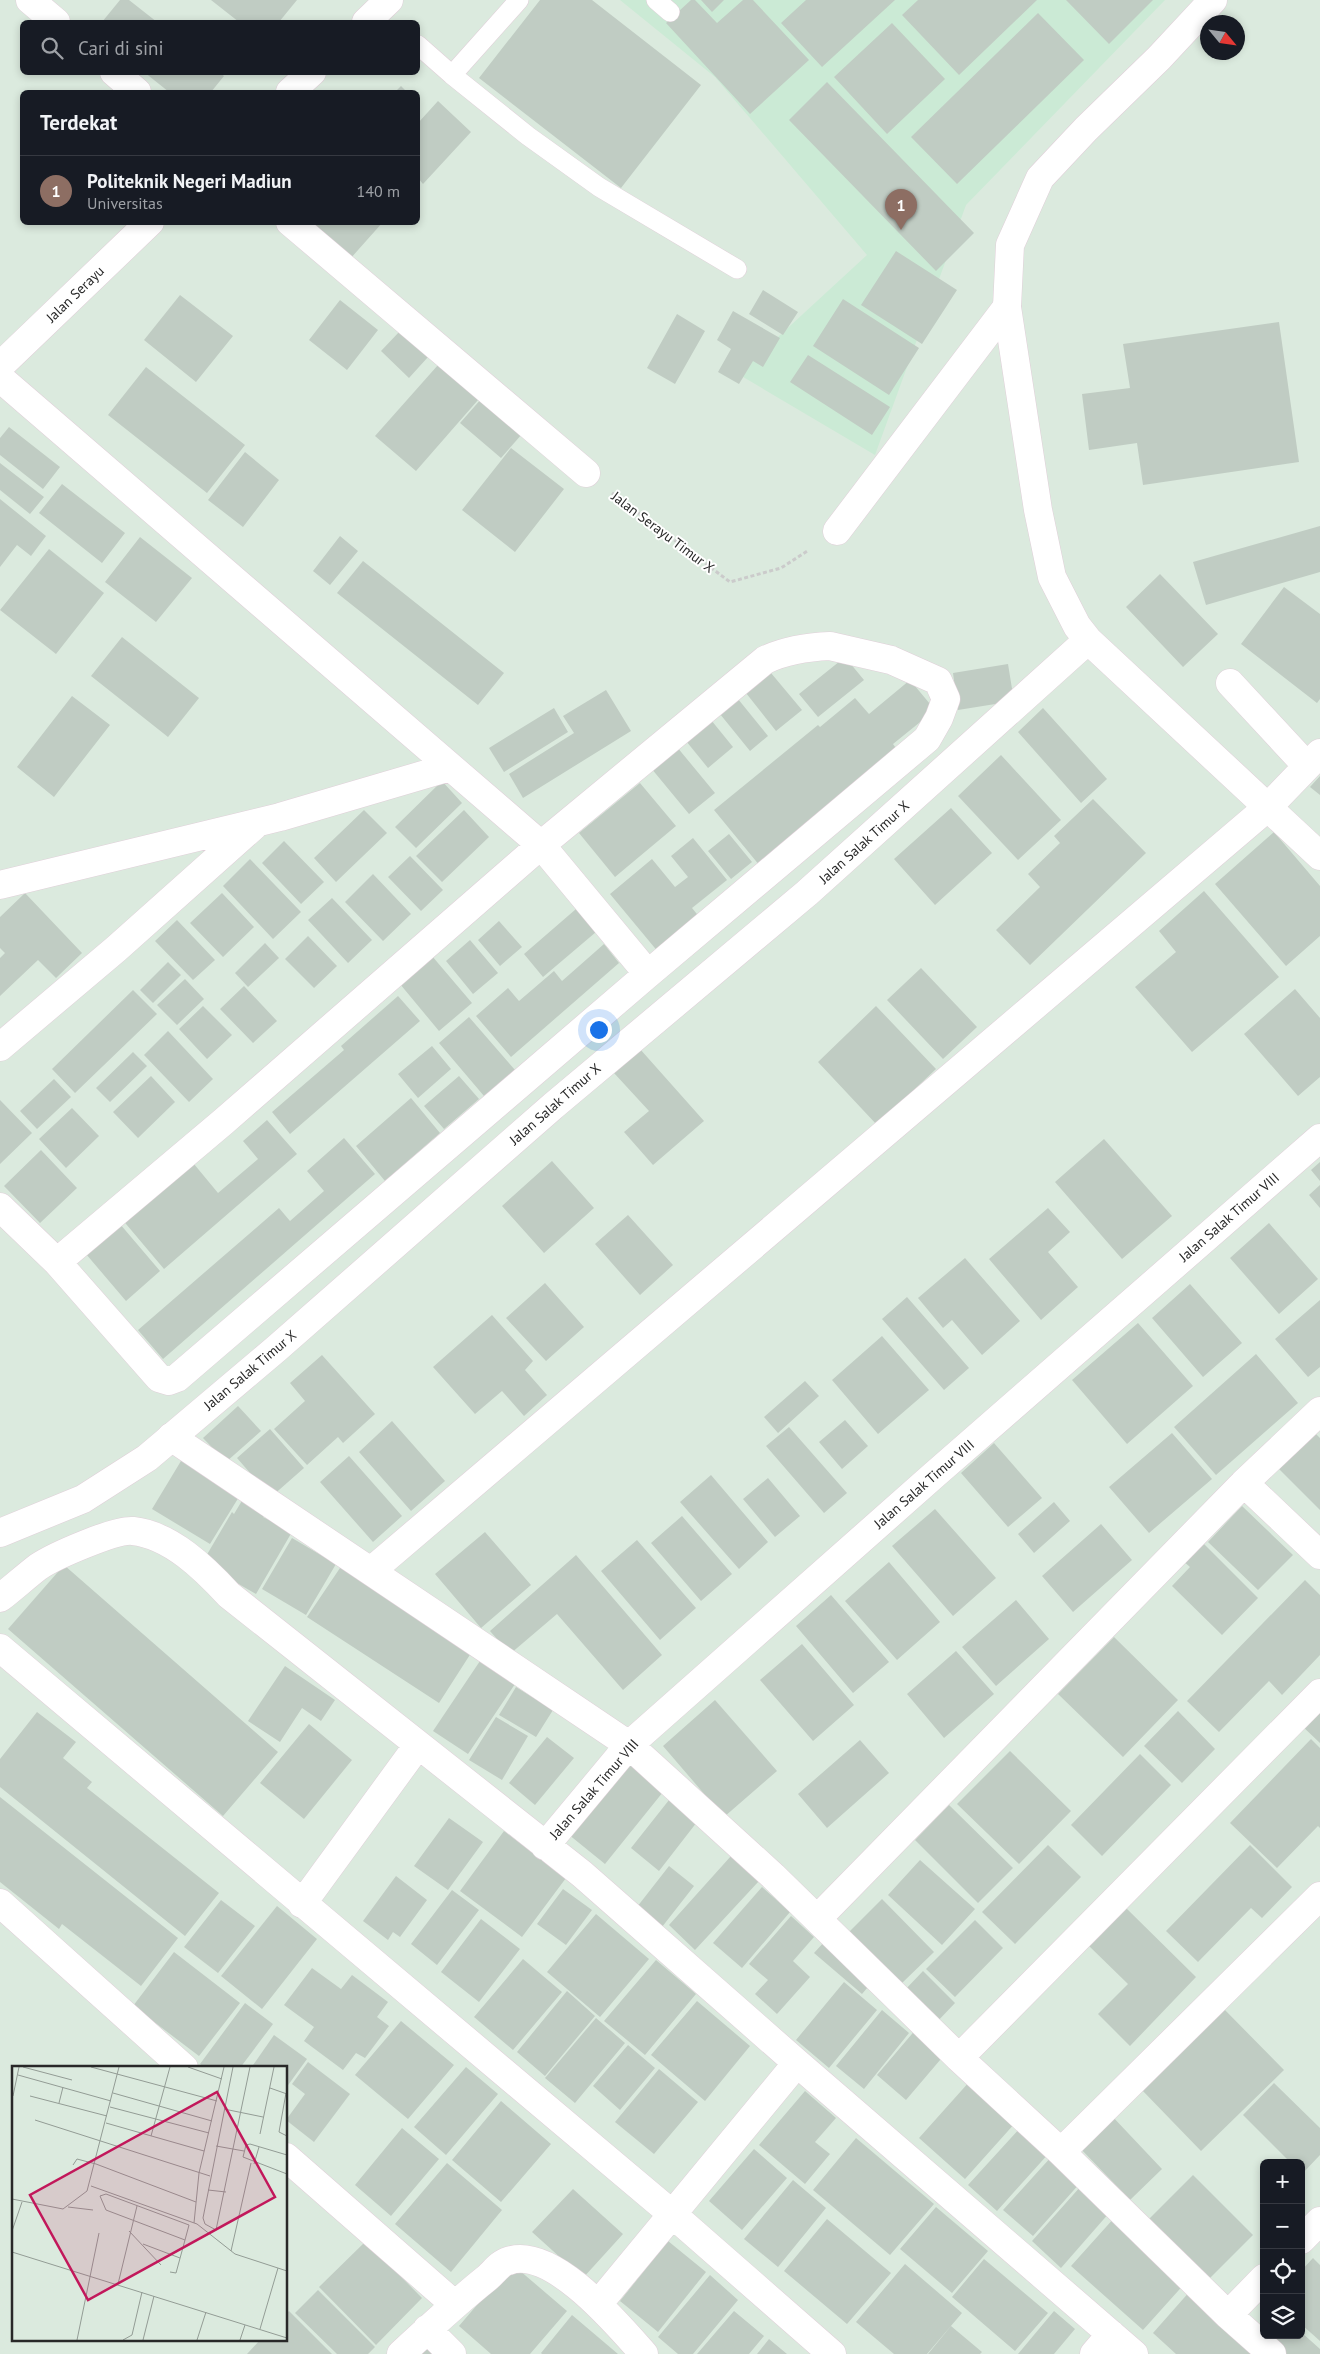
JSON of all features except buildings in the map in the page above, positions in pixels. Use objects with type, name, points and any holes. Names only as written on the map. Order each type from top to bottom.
[{"type":"street","points":[[30,0],[54,20]]},
{"type":"street","points":[[1213,0],[1160,58],[1086,129],[1040,178],[1010,245],[1007,307],[1038,510],[1052,577],[1082,633],[1320,856]]},
{"type":"street","points":[[118,75],[136,90]]},
{"type":"street","points":[[292,90],[309,75]]},
{"type":"street","name":"Jalan Serayu","points":[[0,366],[147,225]]},
{"type":"street","points":[[294,225],[586,473]]},
{"type":"street","points":[[837,531],[1007,307]]},
{"type":"street","points":[[0,378],[541,845],[648,974]]},
{"type":"street","name":"Jalan Salak Timur X","points":[[0,1533],[84,1499],[147,1458],[276,1349],[553,1106],[806,893],[1082,633]]},
{"type":"street","points":[[0,1207],[57,1262],[159,1378],[169,1381],[177,1378],[648,974],[927,739],[939,718],[946,699],[938,681],[890,660],[830,646],[808,647],[783,652],[765,660],[541,845],[223,1122],[57,1262]]},
{"type":"street","points":[[370,1571],[1268,808],[1314,760],[1230,684]]},
{"type":"street","points":[[0,885],[258,822],[441,759]]},
{"type":"street","points":[[0,1047],[116,949],[258,822]]},
{"type":"street","name":"Jalan Salak Timur VIII","points":[[545,1846],[629,1745],[934,1475],[1320,1138]]},
{"type":"street","points":[[818,1919],[1244,1483],[1320,1411]]},
{"type":"street","points":[[171,1437],[629,1745],[818,1919],[959,2058],[1061,2152],[1228,2315],[1272,2354]]},
{"type":"street","points":[[1244,1483],[1320,1555]]},
{"type":"street","points":[[0,1598],[40,1566],[108,1534],[132,1530],[151,1535],[180,1550],[204,1568],[229,1596],[588,1879],[797,2063],[1103,2344],[1134,2354]]},
{"type":"street","points":[[0,1648],[671,2214],[832,2354]]},
{"type":"street","points":[[959,2058],[1320,1693]]},
{"type":"street","points":[[302,1904],[418,1745]]},
{"type":"street","points":[[1061,2152],[1320,1896]]},
{"type":"street","points":[[0,1903],[182,2066]]},
{"type":"street","points":[[599,2303],[797,2063]]},
{"type":"street","points":[[288,2159],[454,2304]]},
{"type":"street","points":[[1305,2236],[1320,2221]]},
{"type":"street","points":[[401,2354],[454,2304],[507,2261],[526,2260],[545,2263],[599,2303],[644,2354]]},
{"type":"street","points":[[1228,2315],[1260,2282]]},
{"type":"street","points":[[427,2329],[452,2354]]},
{"type":"lane","points":[[452,75],[519,0]]},
{"type":"lane","points":[[420,48],[528,136],[600,186],[737,269]]},
{"type":"path","name":"Jalan Serayu Timur X","points":[[586,473],[730,582],[781,568],[837,531]]},
{"type":"shaded area","points":[[620,0],[1165,0],[966,205],[875,455],[738,374],[867,255],[715,77]]},
{"type":"place","name":"Politeknik Negeri Madiun","points":[[901,230]]}]
